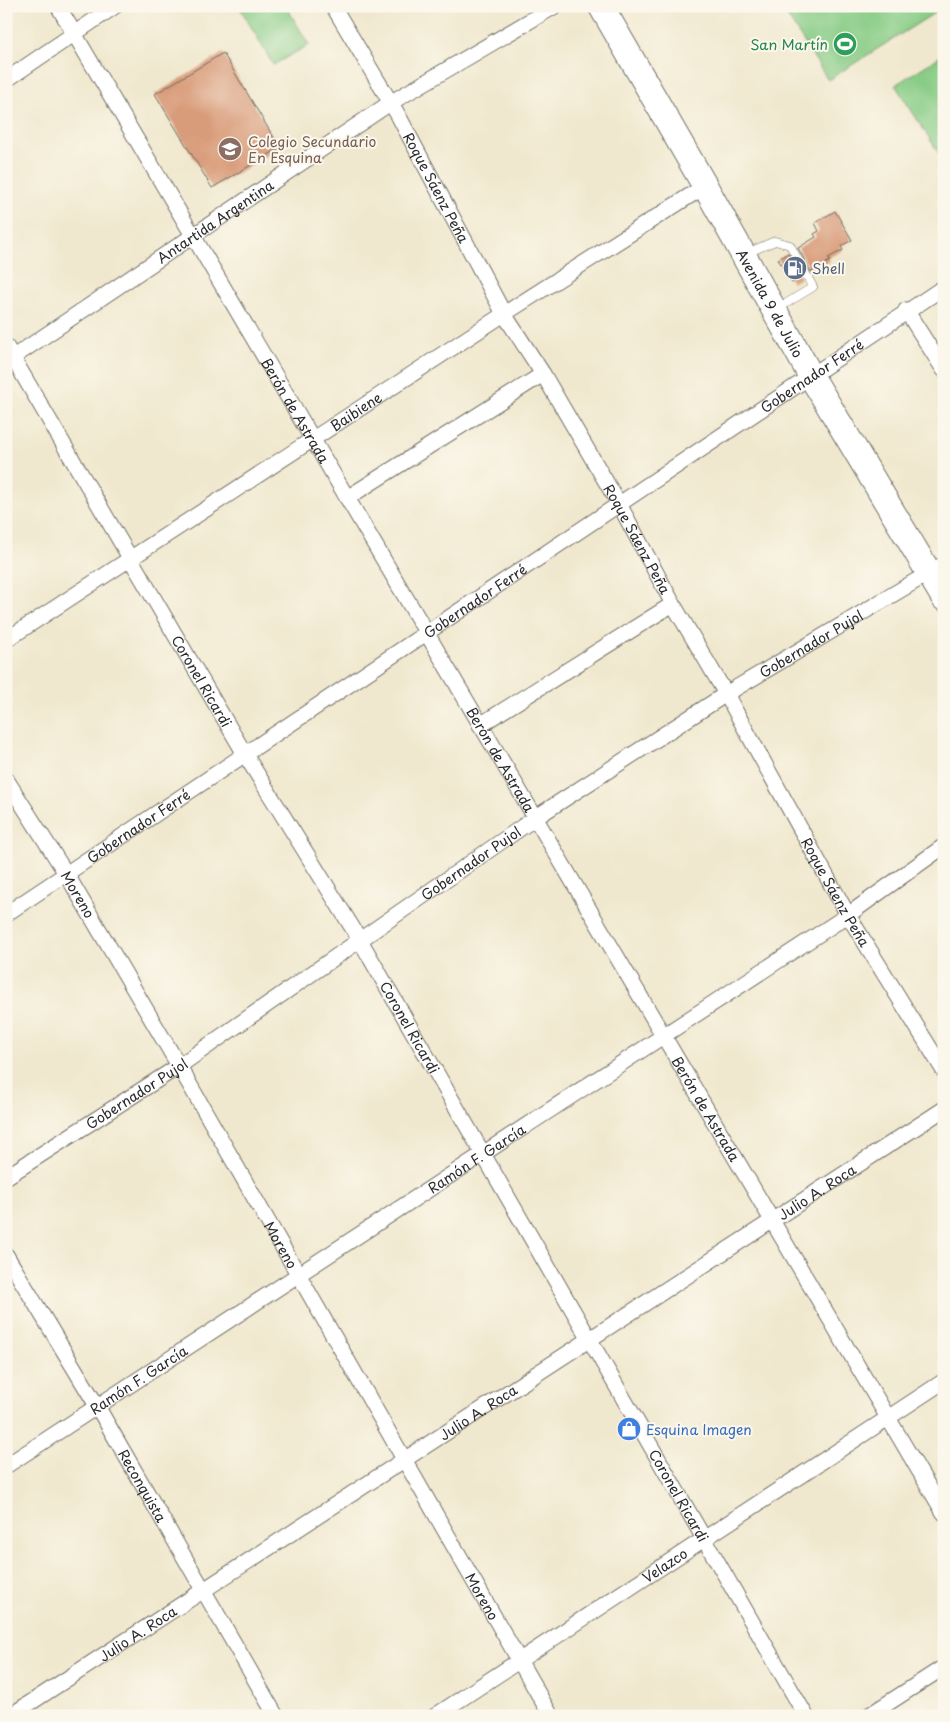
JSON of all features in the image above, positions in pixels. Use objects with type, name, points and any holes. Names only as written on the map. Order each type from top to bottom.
[{"type":"highway","name":"Avenida 9 de Julio","points":[[601,6],[705,186],[810,376],[936,568],[944,598]]},
{"type":"street","name":"Berón de Astrada","points":[[58,6],[944,1513]]},
{"type":"street","points":[[6,80],[116,6]]},
{"type":"street","name":"Roque Sáenz Peña","points":[[332,6],[390,103],[504,314],[543,374],[619,504],[673,604],[726,694],[848,915],[944,1071]]},
{"type":"street","name":"Antartida Argentina","points":[[9,355],[194,237],[390,103],[555,6]]},
{"type":"street","name":"Baibiene","points":[[6,640],[504,314],[705,186]]},
{"type":"street","name":"Gobernador Ferré","points":[[6,914],[246,756],[906,310],[944,287]]},
{"type":"street","points":[[906,310],[944,370]]},
{"type":"street","name":"Coronel Ricardi","points":[[9,355],[246,756],[360,940],[806,1716]]},
{"type":"street","points":[[347,498],[543,374]]},
{"type":"street","name":"Gobernador Pujol","points":[[6,1177],[180,1066],[535,818],[726,694],[936,568]]},
{"type":"street","points":[[480,725],[673,604]]},
{"type":"street","name":"Moreno","points":[[6,779],[67,875],[180,1066],[403,1460],[551,1716]]},
{"type":"street","name":"Ramón F. García","points":[[6,1466],[664,1037],[848,915],[944,846]]},
{"type":"street","name":"Julio A. Roca","points":[[10,1716],[944,1109]]},
{"type":"street","name":"Reconquista","points":[[6,1255],[97,1406],[202,1591],[276,1716]]},
{"type":"street","name":"Velazco","points":[[435,1716],[944,1381]]},
{"type":"street","points":[[868,1716],[944,1667]]},
{"type":"lane","points":[[743,254],[775,241],[790,245],[813,287],[774,311]]},
{"type":"green space","points":[[239,6],[286,6],[309,45],[273,65]]},
{"type":"green space","name":"San Martín","points":[[781,6],[944,6],[944,7],[828,80]]},
{"type":"green space","points":[[944,54],[944,161],[895,85]]},
{"type":"building","points":[[223,53],[280,148],[212,188],[155,94]]},
{"type":"building","points":[[835,211],[852,240],[841,246],[843,250],[828,258],[830,261],[811,272],[798,248],[816,237],[814,234],[819,231],[815,223]]},
{"type":"building","points":[[788,253],[801,278],[792,283],[778,259]]},
{"type":"place","name":"San Martín","points":[[845,44]]},
{"type":"place","name":"Colegio Secundario En Esquina","points":[[230,149]]},
{"type":"place","name":"Shell","points":[[795,268]]},
{"type":"place","name":"Esquina Imagen","points":[[629,1429]]}]
